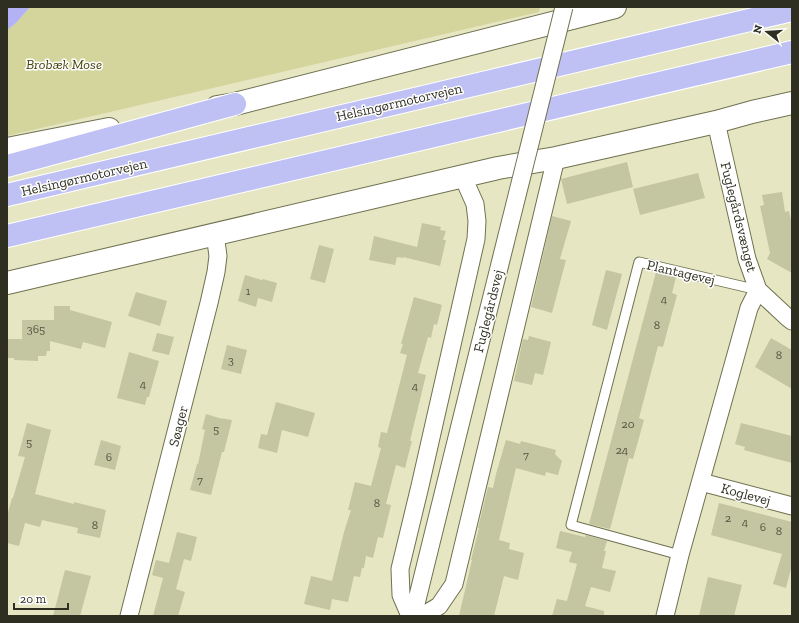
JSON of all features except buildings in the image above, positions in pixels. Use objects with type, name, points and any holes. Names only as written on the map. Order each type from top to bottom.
[{"type":"highway","name":"Helsingørmotorvejen","points":[[7,195],[792,10]]},
{"type":"highway","points":[[7,236],[792,52]]},
{"type":"highway","points":[[666,82],[686,88],[792,68]]},
{"type":"highway","points":[[7,166],[235,104]]},
{"type":"street","name":"Fuglegårdsvej","points":[[413,616],[564,7]]},
{"type":"street","points":[[7,149],[235,104],[615,7]]},
{"type":"street","points":[[7,283],[498,168],[556,158],[716,122],[792,103]]},
{"type":"street","name":"Fuglegårdsvænget","points":[[716,122],[746,259],[758,290],[792,320]]},
{"type":"street","points":[[422,616],[439,606],[454,584],[556,158]]},
{"type":"street","name":"Fuglegårdsvej","points":[[410,616],[401,595],[400,569],[476,239],[477,221],[475,204],[463,177]]},
{"type":"street","name":"Søager","points":[[129,616],[213,288],[218,256],[214,234]]},
{"type":"street","points":[[665,616],[680,555],[749,308],[758,290]]},
{"type":"street","name":"Koglevej","points":[[701,482],[792,506]]},
{"type":"lane","name":"Plantagevej","points":[[680,555],[571,525],[639,262],[758,290]]},
{"type":"green space","name":"Brobæk Mose","points":[[30,7],[540,7],[539,12],[7,136],[7,30],[16,23]]},
{"type":"water","points":[[7,7],[30,7],[16,23],[7,30]]}]
